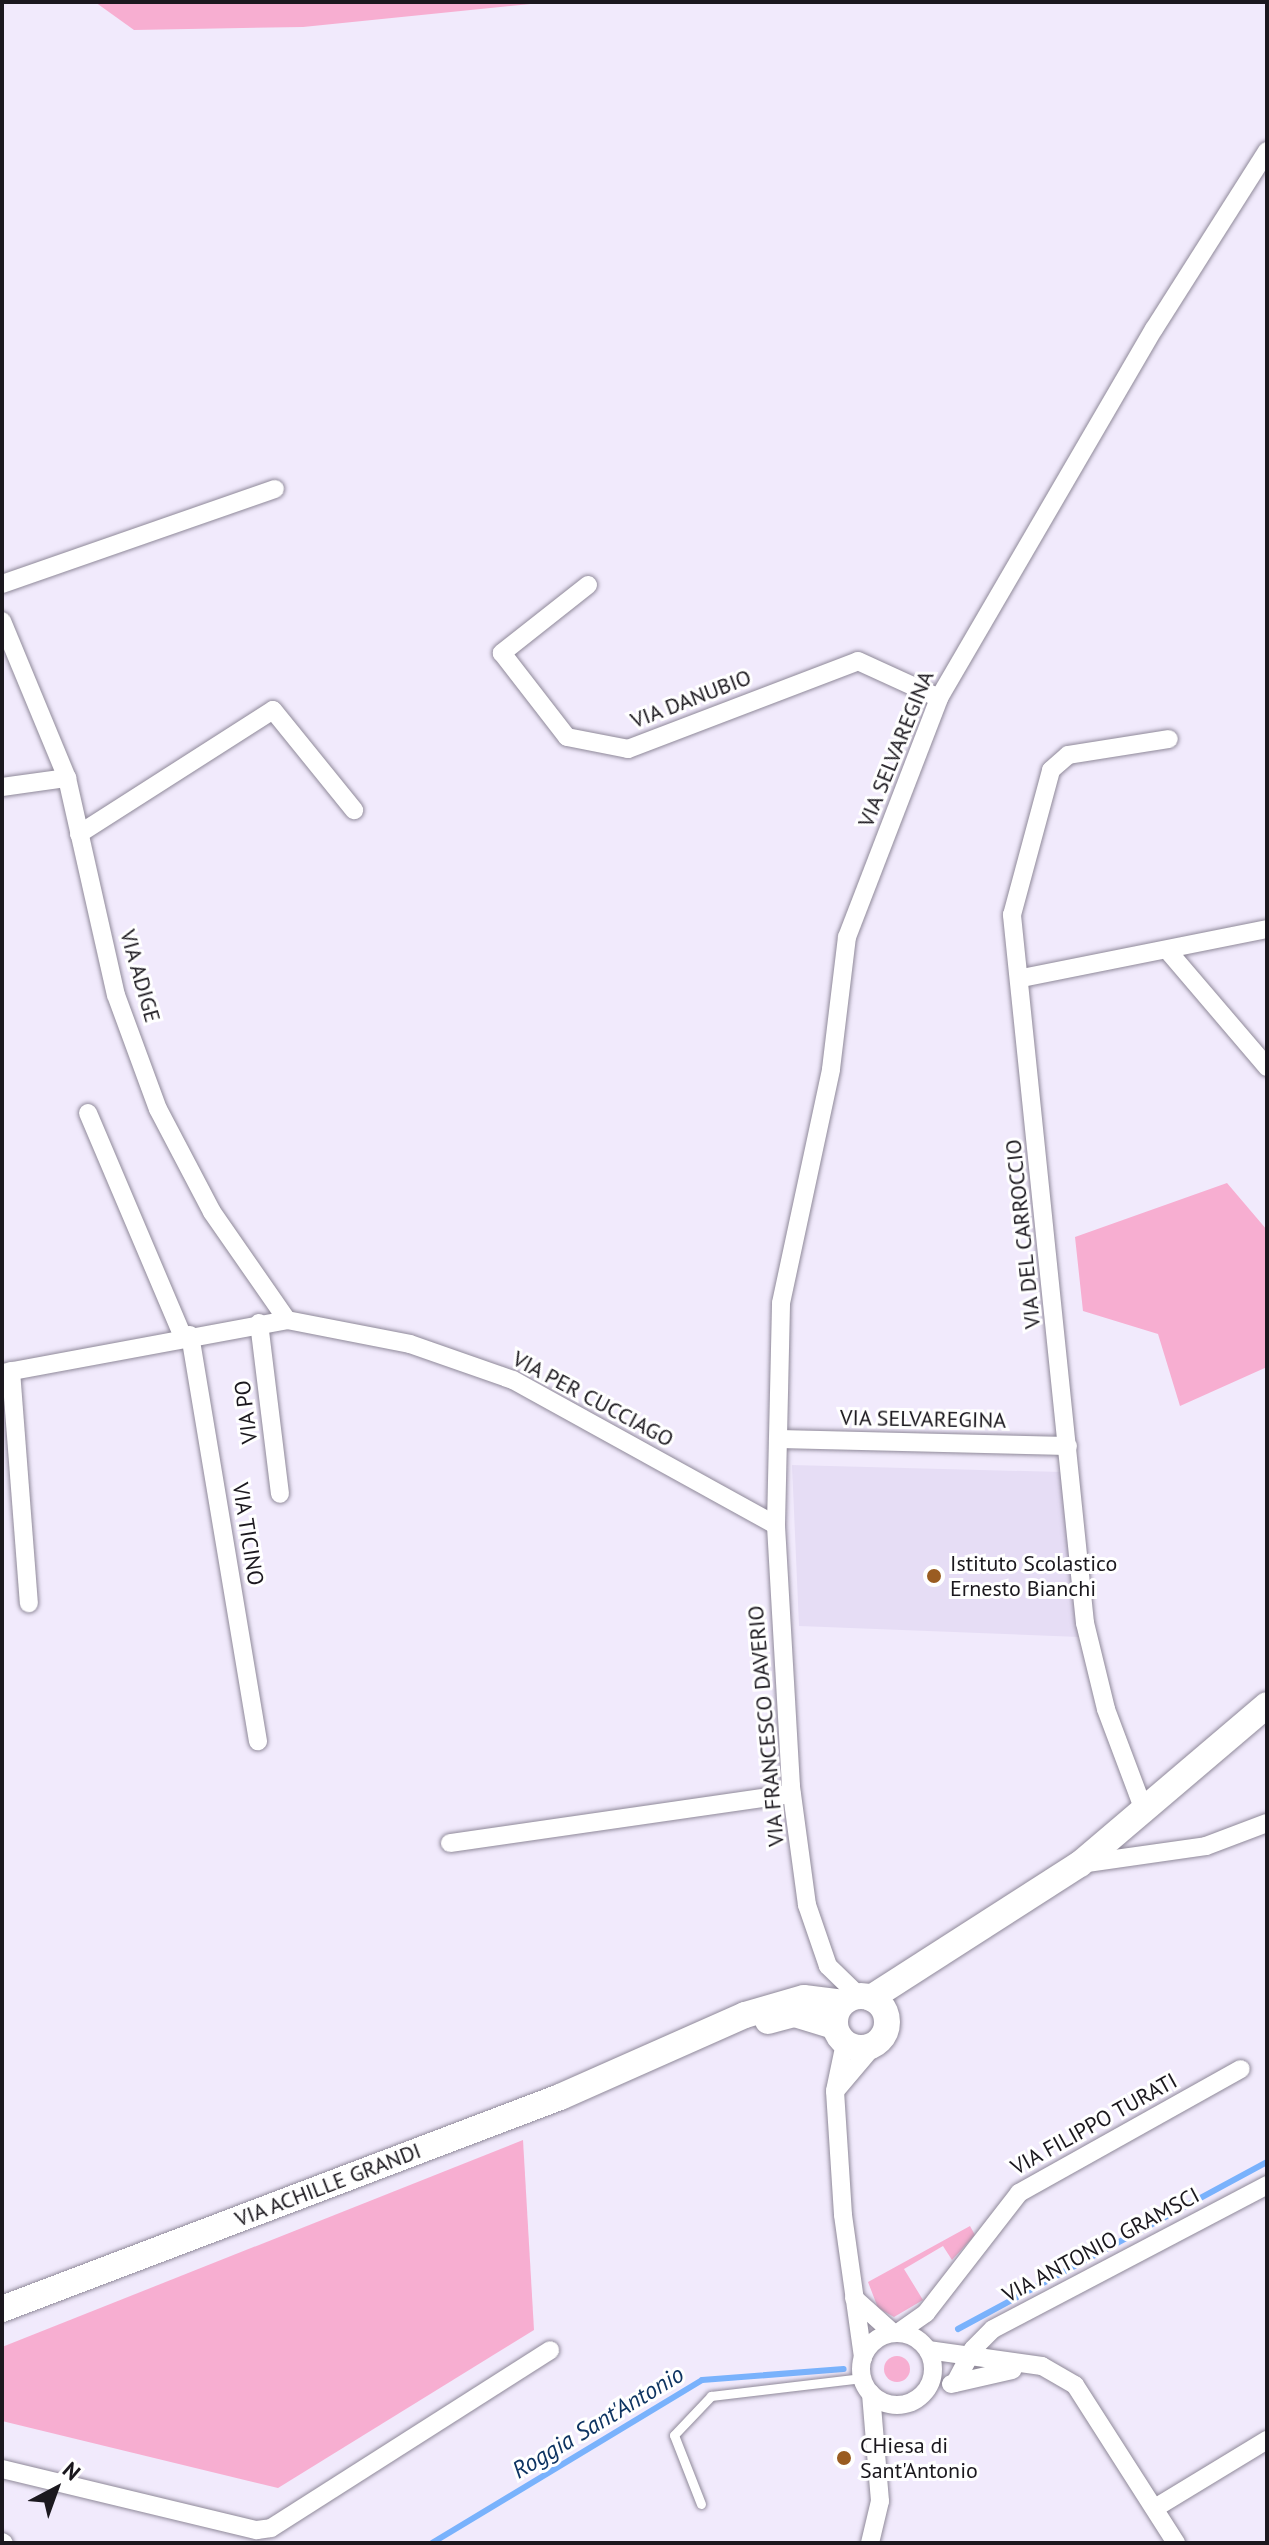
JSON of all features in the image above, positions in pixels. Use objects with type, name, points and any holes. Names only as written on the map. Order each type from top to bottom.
[{"type":"main road","points":[[856,2014],[937,1956],[1080,1864],[1145,1813],[1267,1705]]},
{"type":"main road","name":"VIA ACHILLE GRANDI","points":[[2,2309],[560,2097],[653,2056],[795,2014],[856,2014],[864,2048],[875,2044]]},
{"type":"street","name":"VIA SELVAREGINA","points":[[776,1525],[781,1303],[831,1069],[847,937],[939,698],[1138,356],[1267,151]]},
{"type":"street","points":[[2,584],[275,489]]},
{"type":"street","name":"VIA DANUBIO","points":[[588,585],[502,653],[567,737],[628,749],[858,661],[939,698]]},
{"type":"street","name":"VIA ADIGE","points":[[2,621],[67,778],[116,995],[158,1109],[212,1212],[287,1320]]},
{"type":"street","points":[[79,834],[273,710],[354,810]]},
{"type":"street","name":"VIA DEL CARROCCIO","points":[[1145,1813],[1106,1709],[1085,1623],[1022,978],[1012,915],[1051,770],[1068,755],[1169,739]]},
{"type":"street","points":[[2,787],[67,778]]},
{"type":"street","points":[[1022,978],[1267,929]]},
{"type":"street","points":[[1168,951],[1267,1067]]},
{"type":"street","name":"VIA TICINO","points":[[88,1113],[187,1336],[258,1741]]},
{"type":"street","name":"VIA PER CUCCIAGO","points":[[7,1372],[187,1336],[287,1320],[410,1344],[513,1380],[776,1525]]},
{"type":"street","name":"VIA PO","points":[[259,1323],[280,1494]]},
{"type":"street","points":[[7,1372],[29,1603]]},
{"type":"street","name":"VIA SELVAREGINA","points":[[778,1439],[1068,1446]]},
{"type":"street","name":"VIA FRANCESCO DAVERIO","points":[[776,1525],[792,1794],[807,1905],[828,1966],[856,2014]]},
{"type":"street","points":[[450,1843],[792,1794]]},
{"type":"street","points":[[1080,1864],[1206,1846],[1267,1823]]},
{"type":"street","points":[[856,2014],[835,2091],[854,2298],[874,2429],[880,2501],[870,2543]]},
{"type":"street","points":[[835,2091],[875,2044]]},
{"type":"street","name":"VIA FILIPPO TURATI","points":[[896,2333],[926,2313],[999,2212],[1019,2193],[1241,2069]]},
{"type":"street","name":"VIA ANTONIO GRAMSCI","points":[[955,2383],[979,2339],[993,2329],[1267,2185]]},
{"type":"street","points":[[854,2298],[896,2333],[925,2347],[969,2359],[1027,2367]]},
{"type":"street","points":[[926,2313],[925,2347],[933,2370],[927,2389]]},
{"type":"street","points":[[863,2358],[874,2341],[896,2333]]},
{"type":"street","points":[[2,2469],[257,2530],[271,2528],[550,2350]]},
{"type":"street","points":[[866,2386],[891,2405],[911,2402],[927,2389],[1042,2366],[1075,2385],[1176,2543]]},
{"type":"street","points":[[874,2429],[891,2405]]},
{"type":"street","points":[[1155,2508],[1267,2440]]},
{"type":"lane","points":[[701,2504],[674,2435],[711,2396],[866,2386]]},
{"type":"shaded area","points":[[95,2],[550,2],[303,27],[134,30]]},
{"type":"shaded area","points":[[1227,1183],[1267,1230],[1267,1367],[1180,1406],[1158,1334],[1083,1311],[1075,1237]]},
{"type":"shaded area","name":"Istituto Scolastico Ernesto Bianchi","points":[[792,1465],[1061,1472],[1080,1637],[799,1626]]},
{"type":"shaded area","points":[[523,2140],[534,2330],[278,2488],[2,2421],[2,2347]]},
{"type":"shaded area","points":[[970,2226],[975,2235],[952,2260],[943,2246],[904,2269],[923,2300],[894,2317],[878,2308],[868,2282]]},
{"type":"shaded area","points":[[897,2356],[906,2360],[910,2369],[906,2378],[897,2382],[888,2378],[884,2369],[888,2360]]},
{"type":"waterway","name":"Roggia Sant'Antonio","points":[[958,2329],[1267,2162]]},
{"type":"waterway","name":"Roggia Sant'Antonio","points":[[432,2543],[702,2380],[844,2369]]},
{"type":"place","name":"Istituto Scolastico Ernesto Bianchi","points":[[934,1576]]},
{"type":"place","name":"CHiesa di Sant'Antonio","points":[[844,2458]]}]
